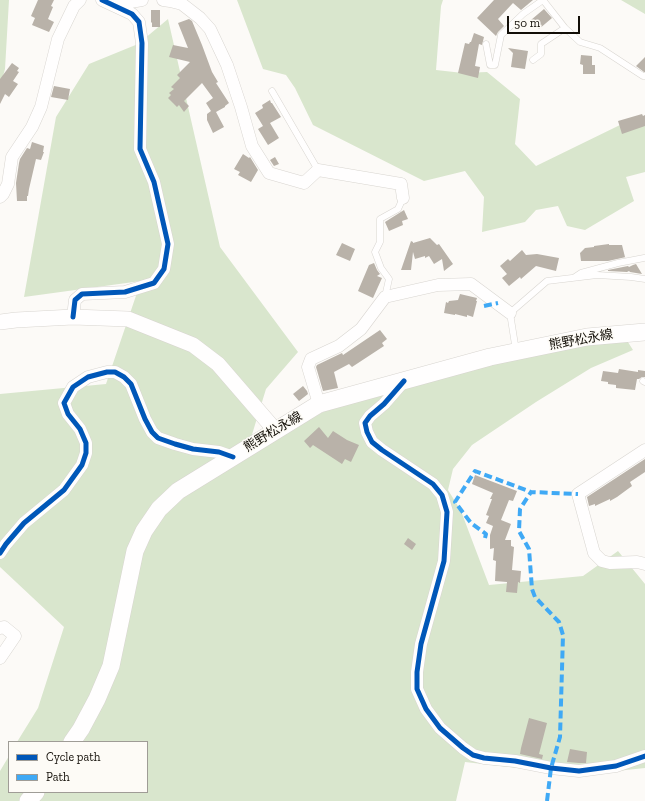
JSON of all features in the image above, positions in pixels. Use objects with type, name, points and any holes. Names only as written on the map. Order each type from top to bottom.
[{"type":"main road","name":"熊野松永線","points":[[73,741],[97,699],[111,666],[135,551],[144,531],[159,509],[178,491],[319,404],[490,357],[587,337],[645,332]]},
{"type":"main road","points":[[28,801],[35,793]]},
{"type":"street","points":[[0,197],[8,184],[12,157],[32,127],[41,107],[58,38],[74,6],[80,0]]},
{"type":"street","points":[[107,2],[142,0]]},
{"type":"street","points":[[163,0],[170,0],[182,4],[200,18],[210,29],[226,65],[241,107],[252,146],[269,173],[304,182],[318,170],[401,184],[403,198]]},
{"type":"street","points":[[72,317],[75,300],[82,294],[125,292],[154,283],[164,268],[168,244],[154,182],[140,149],[142,43],[139,22],[132,14],[107,2]]},
{"type":"street","points":[[319,404],[308,366],[311,359],[339,346],[361,329],[385,296],[438,284],[471,284],[510,313]]},
{"type":"street","points":[[0,322],[72,317],[128,319],[193,345],[218,364],[275,430]]},
{"type":"street","points":[[0,553],[24,523],[64,490],[82,465],[86,453],[86,443],[80,429],[68,414],[64,403],[73,387],[88,377],[107,372],[115,372],[124,377],[131,384],[145,419],[152,432],[158,438],[193,449],[220,452],[233,457]]},
{"type":"street","points":[[404,381],[365,423],[367,432],[372,442],[433,484],[442,495],[447,512],[444,561],[421,644],[417,672],[417,689],[426,709],[440,728],[463,748],[473,755],[484,758],[515,761],[551,768],[579,771],[616,766],[645,756]]},
{"type":"street","points":[[645,450],[578,494],[594,553],[602,561],[610,563],[637,562],[645,564]]},
{"type":"street","points":[[0,628],[4,626],[15,636],[0,658]]},
{"type":"lane","points":[[486,44],[490,65],[495,65],[501,35],[523,14],[542,0],[580,42],[600,48],[645,76]]},
{"type":"lane","points":[[533,60],[541,54],[541,44],[566,28]]},
{"type":"lane","points":[[272,91],[318,170]]},
{"type":"lane","points":[[385,296],[389,279],[381,268],[375,252],[380,242],[380,219],[398,209],[403,198]]},
{"type":"lane","points":[[574,278],[581,273],[644,258]]},
{"type":"lane","points":[[516,352],[510,313],[547,281],[597,275],[645,279]]},
{"type":"green space","points":[[0,0],[9,0],[5,69],[0,87]]},
{"type":"green space","points":[[237,0],[443,0],[441,6],[436,70],[463,73],[487,72],[520,99],[515,144],[536,166],[620,125],[645,116],[645,172],[626,177],[634,201],[585,230],[567,226],[558,206],[536,210],[525,222],[482,232],[484,197],[465,171],[424,181],[313,125],[295,88],[286,75],[263,69]]},
{"type":"green space","points":[[621,0],[645,0],[645,14]]},
{"type":"green space","points":[[168,19],[220,247],[298,352],[266,389],[246,454],[345,400],[522,355],[626,339],[633,350],[591,368],[536,402],[472,445],[453,469],[448,490],[461,511],[489,585],[583,576],[618,551],[645,584],[645,768],[579,775],[465,762],[456,801],[0,801],[0,771],[8,758],[8,793],[148,793],[148,741],[18,741],[38,708],[64,627],[0,567],[0,394],[106,384],[141,281],[24,297],[56,117],[89,64],[138,44]]},
{"type":"building","points":[[38,0],[54,0],[48,19],[54,22],[49,32],[32,25],[35,18],[31,16]]},
{"type":"building","points":[[494,0],[533,0],[521,10],[513,3],[498,19],[504,26],[496,36],[477,18]]},
{"type":"building","points":[[544,9],[552,18],[539,29],[531,20]]},
{"type":"building","points":[[151,10],[160,10],[160,27],[152,27]]},
{"type":"building","points":[[189,19],[192,21],[212,72],[218,82],[216,83],[229,103],[216,112],[224,127],[213,133],[207,120],[207,114],[211,111],[206,103],[213,98],[202,83],[184,101],[189,106],[184,112],[179,105],[177,107],[168,98],[171,95],[169,93],[174,89],[171,87],[180,78],[177,75],[190,62],[169,57],[173,45],[188,48],[178,23]]},
{"type":"building","points":[[474,33],[484,37],[482,45],[479,44],[475,66],[480,67],[478,78],[458,73],[465,43],[469,44],[471,42]]},
{"type":"building","points":[[508,48],[528,51],[525,69],[511,67],[513,53]]},
{"type":"building","points":[[581,55],[592,56],[592,65],[595,65],[595,74],[583,74],[583,65],[580,64]]},
{"type":"building","points":[[645,57],[645,72],[644,72],[636,66]]},
{"type":"building","points":[[12,63],[19,68],[17,71],[19,72],[13,81],[18,84],[9,97],[5,94],[0,104],[0,79]]},
{"type":"building","points":[[54,86],[70,89],[68,100],[51,97]]},
{"type":"building","points":[[270,100],[281,117],[270,123],[279,138],[268,145],[258,129],[263,126],[255,113],[263,108],[262,105]]},
{"type":"building","points":[[642,114],[643,116],[645,115],[645,126],[622,134],[618,121]]},
{"type":"building","points":[[32,142],[44,146],[44,152],[41,160],[36,159],[27,201],[17,201],[16,183],[20,159],[27,148],[30,149]]},
{"type":"building","points":[[243,154],[249,158],[250,157],[258,170],[251,182],[238,175],[240,172],[234,169]]},
{"type":"building","points":[[275,157],[279,164],[274,166],[270,160]]},
{"type":"building","points":[[404,210],[408,219],[402,221],[403,225],[389,231],[385,222]]},
{"type":"building","points":[[430,238],[437,245],[439,244],[453,264],[444,271],[442,259],[434,264],[429,256],[415,259],[413,252],[411,270],[401,270],[411,241],[413,243]]},
{"type":"building","points":[[342,243],[355,249],[350,261],[336,255]]},
{"type":"building","points":[[609,244],[622,245],[626,257],[608,261],[581,261],[580,253],[585,248]]},
{"type":"building","points":[[522,250],[526,255],[537,254],[559,258],[556,271],[536,266],[521,279],[520,277],[509,286],[502,278],[507,274],[500,266],[508,259],[510,261]]},
{"type":"building","points":[[374,263],[380,274],[377,276],[382,278],[373,298],[358,291],[369,265]]},
{"type":"building","points":[[636,264],[642,274],[629,271],[608,271],[629,267]]},
{"type":"building","points":[[460,294],[477,298],[473,317],[444,313],[446,302],[448,303],[449,301],[458,300]]},
{"type":"building","points":[[380,330],[387,339],[382,343],[384,346],[352,367],[349,364],[334,372],[338,388],[323,391],[316,367],[317,365],[342,353],[343,355]]},
{"type":"building","points":[[619,369],[638,372],[638,370],[645,371],[645,377],[637,379],[635,390],[616,388],[616,385],[601,381],[603,371],[618,373]]},
{"type":"building","points":[[303,386],[308,394],[299,401],[293,394]]},
{"type":"building","points":[[319,427],[328,438],[333,431],[347,440],[359,445],[351,462],[345,459],[342,464],[313,445],[310,448],[304,441]]},
{"type":"building","points":[[645,459],[645,472],[630,482],[632,486],[610,501],[610,499],[595,506],[595,504],[589,506],[587,497]]},
{"type":"building","points":[[475,475],[517,491],[513,501],[509,500],[501,520],[511,524],[505,540],[511,540],[511,546],[514,547],[512,570],[521,571],[517,593],[506,592],[507,582],[495,581],[496,561],[493,560],[494,548],[490,549],[490,535],[493,526],[486,523],[489,516],[486,515],[493,493],[472,484]]},
{"type":"building","points":[[408,538],[416,544],[412,550],[404,544]]},
{"type":"building","points":[[529,718],[547,723],[539,754],[543,755],[542,759],[520,754]]},
{"type":"building","points":[[570,749],[587,752],[586,763],[567,762]]},
{"type":"marked path","points":[[484,306],[498,303]]},
{"type":"marked path","points":[[485,538],[486,534],[471,523],[455,502],[475,471],[531,492]]},
{"type":"marked path","points":[[547,801],[551,768],[560,737],[563,635],[559,622],[535,597],[532,589],[529,549],[519,531],[520,509],[531,492],[578,494]]},
{"type":"cycle path","points":[[73,317],[75,300],[82,294],[125,292],[154,283],[164,269],[168,244],[154,182],[140,149],[142,43],[139,22],[132,14],[102,0]]},
{"type":"cycle path","points":[[0,553],[24,523],[64,490],[82,465],[86,453],[86,443],[80,429],[68,414],[64,403],[73,387],[88,377],[107,372],[115,372],[124,377],[131,384],[145,419],[152,432],[158,438],[193,449],[219,452],[233,457]]},
{"type":"cycle path","points":[[404,381],[365,423],[367,432],[372,442],[433,484],[442,495],[447,512],[444,561],[421,644],[417,672],[417,689],[426,709],[440,728],[463,748],[473,755],[484,758],[515,761],[551,768],[579,771],[616,766],[645,756]]}]
